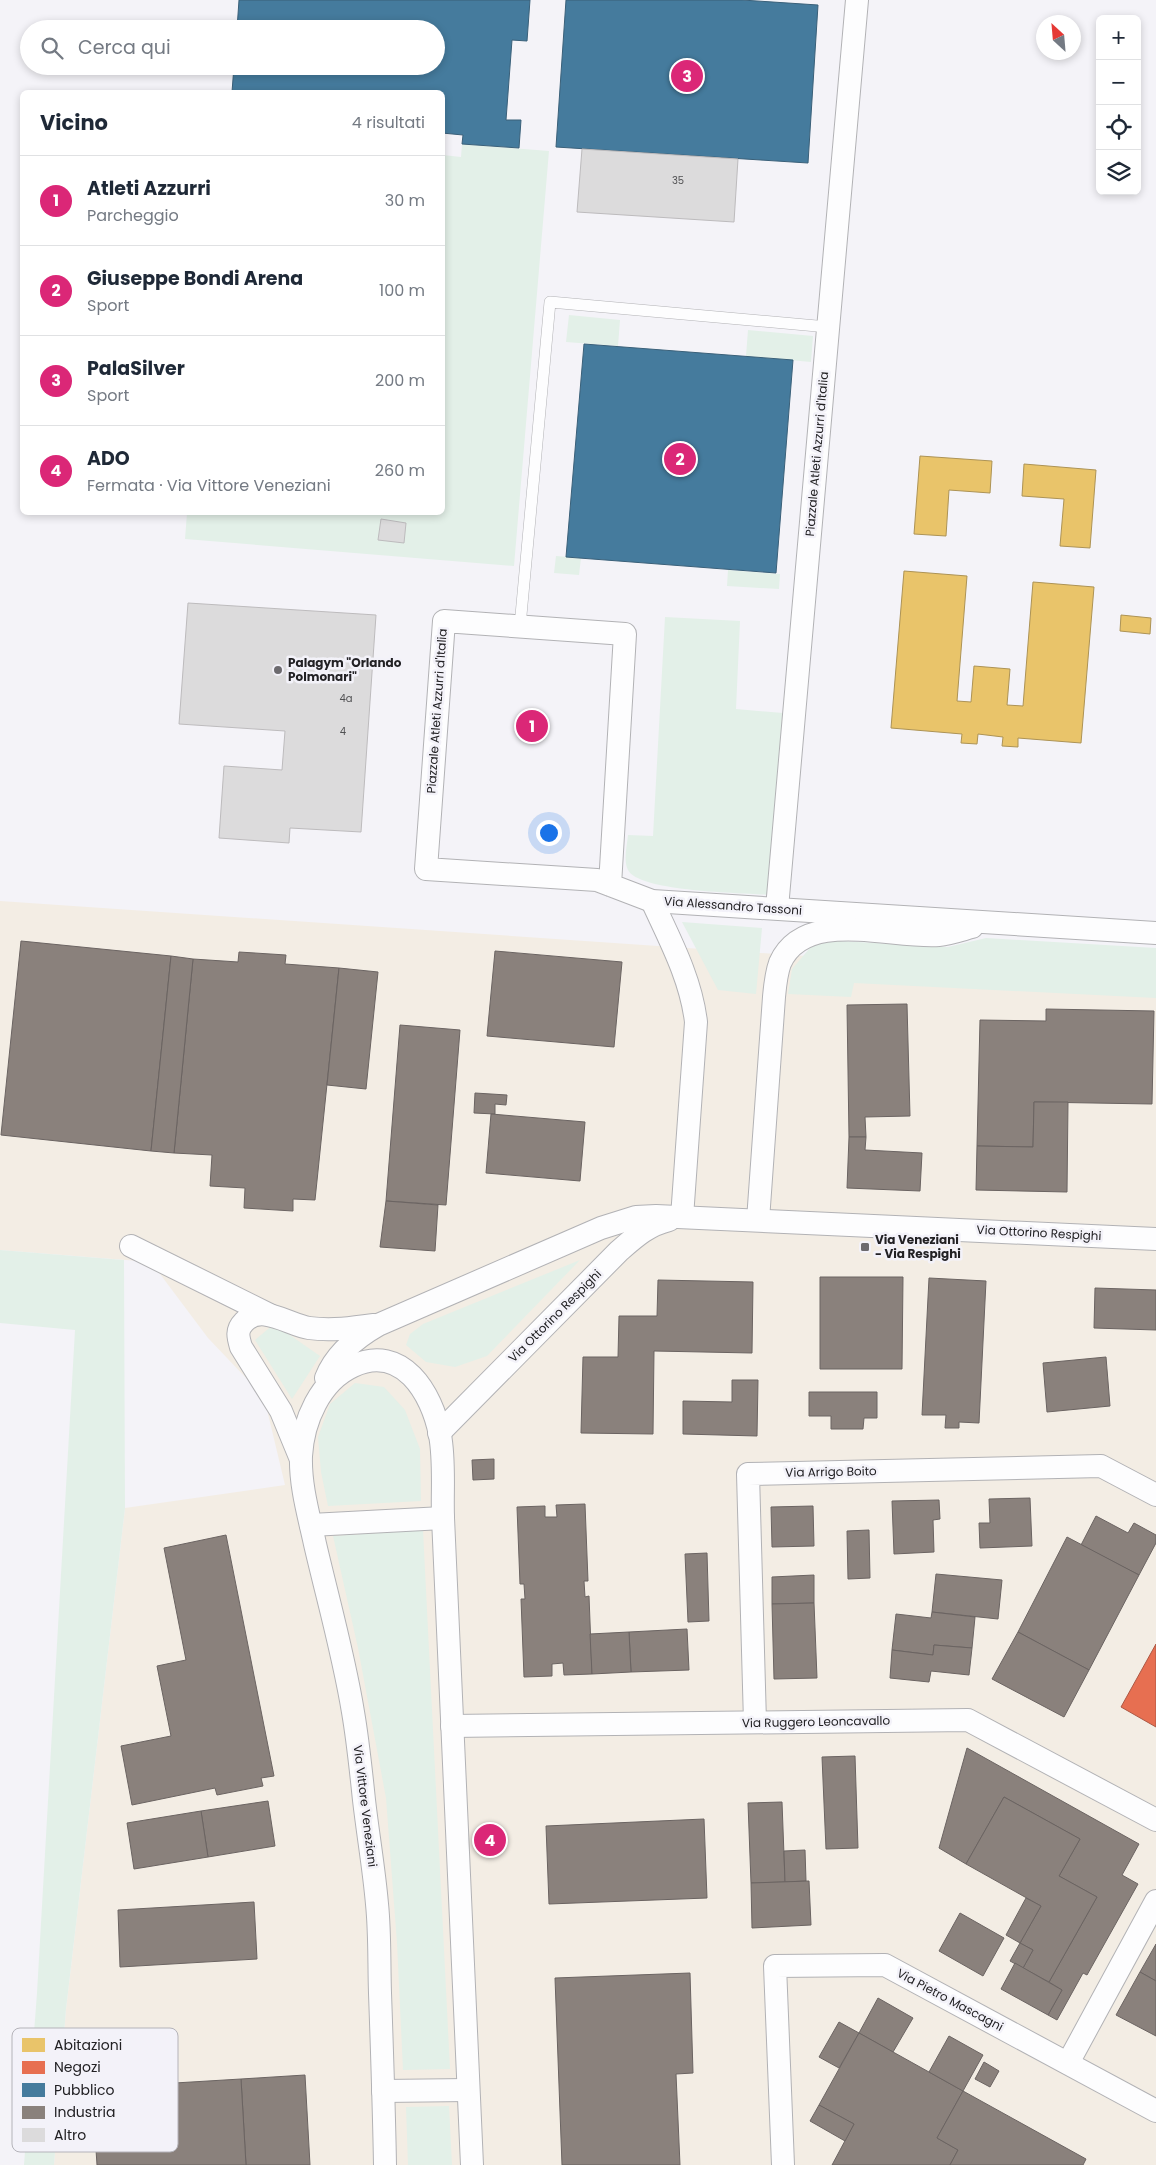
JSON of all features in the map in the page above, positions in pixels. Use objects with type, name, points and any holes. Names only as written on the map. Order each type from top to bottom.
[{"type":"street","name":"Piazzale Atleti Azzurri d'Italia","points":[[777,908],[857,0]]},
{"type":"street","name":"Piazzale Atleti Azzurri d'Italia","points":[[610,885],[625,634],[444,621],[426,869],[597,880],[610,885],[652,901]]},
{"type":"street","name":"Via Alessandro Tassoni","points":[[682,1217],[696,1022],[694,1003],[688,984],[652,901],[1156,933]]},
{"type":"street","name":"Via Alessandro Tassoni","points":[[758,1220],[776,976],[785,955],[805,938],[826,930],[939,935],[990,922]]},
{"type":"street","name":"Via Ottorino Respighi","points":[[315,1405],[328,1373],[337,1359],[362,1334],[378,1325],[620,1220],[636,1217],[682,1217],[1156,1239]]},
{"type":"street","name":"Via Ottorino Respighi","points":[[440,1434],[633,1239],[655,1223],[682,1217]]},
{"type":"street","name":"Via Ottorino Respighi","points":[[131,1246],[270,1315],[308,1328],[340,1330],[378,1325]]},
{"type":"street","name":"Via Ottorino Respighi","points":[[270,1315],[247,1318],[239,1327],[237,1336],[254,1371],[281,1411],[301,1460]]},
{"type":"street","name":"Via Vittore Veneziani","points":[[385,2165],[377,1906],[353,1711],[304,1493],[301,1460],[302,1441],[315,1405],[333,1380],[344,1370],[366,1360],[392,1362],[404,1368],[423,1391],[430,1404],[440,1434],[472,2165]]},
{"type":"street","name":"Via Arrigo Boito","points":[[755,1722],[748,1474],[1101,1466],[1156,1495]]},
{"type":"street","points":[[311,1525],[443,1518]]},
{"type":"street","name":"Via Ruggero Leoncavallo","points":[[452,1726],[968,1720],[1156,1820]]},
{"type":"street","points":[[1068,2063],[1156,1902]]},
{"type":"street","name":"Via Pietro Mascagni","points":[[783,2165],[775,1966],[885,1965],[1156,2111]]},
{"type":"street","points":[[383,2091],[468,2090]]},
{"type":"lane","points":[[520,626],[550,302],[828,327]]},
{"type":"shaded area","points":[[462,144],[549,151],[514,566],[185,539],[187,515],[445,515],[445,155],[461,157]]},
{"type":"shaded area","points":[[569,315],[620,320],[618,346],[566,342]]},
{"type":"shaded area","points":[[748,330],[813,336],[811,362],[746,356]]},
{"type":"shaded area","points":[[556,556],[581,558],[579,575],[554,573]]},
{"type":"shaded area","points":[[728,570],[780,574],[779,589],[727,586]]},
{"type":"shaded area","points":[[665,617],[740,621],[736,709],[783,713],[770,895],[671,887],[651,883],[636,877],[628,870],[626,857],[628,835],[653,836]]},
{"type":"shaded area","points":[[0,901],[1156,980],[1156,2165],[54,2165],[55,2152],[178,2152],[178,2028],[65,2028],[125,1508],[285,1485],[264,1397],[208,1338],[151,1262],[0,1250]]},
{"type":"shaded area","points":[[682,922],[762,928],[756,994],[718,990]]},
{"type":"shaded area","points":[[986,938],[1156,948],[1156,998],[854,983],[851,997],[788,994],[792,969],[809,949],[821,940],[948,947]]},
{"type":"shaded area","points":[[0,1250],[124,1260],[125,1508],[65,2028],[34,2028],[75,1330],[0,1323]]},
{"type":"shaded area","points":[[580,1260],[487,1356],[455,1367],[426,1362],[406,1345],[410,1334],[423,1324]]},
{"type":"shaded area","points":[[274,1324],[320,1356],[292,1399],[255,1340]]},
{"type":"shaded area","points":[[355,1383],[384,1387],[405,1410],[420,1449],[421,1501],[328,1506],[321,1472],[318,1437],[330,1404]]},
{"type":"shaded area","points":[[423,1530],[450,2069],[403,2070],[397,1943],[386,1798],[358,1648],[333,1536]]},
{"type":"shaded area","points":[[449,2106],[452,2165],[408,2165],[406,2107]]},
{"type":"shaded area","points":[[25,2152],[55,2152],[54,2165],[24,2165]]},
{"type":"building: Abitazioni","points":[[920,456],[992,461],[990,493],[949,490],[946,536],[914,534]]},
{"type":"building: Abitazioni","points":[[1024,464],[1096,470],[1090,548],[1060,546],[1064,499],[1022,496]]},
{"type":"building: Abitazioni","points":[[904,571],[967,576],[957,701],[971,702],[974,666],[1010,669],[1007,705],[1023,706],[1033,582],[1094,587],[1081,743],[1018,738],[1018,747],[1002,746],[1003,737],[978,734],[977,744],[961,743],[962,734],[891,728]]},
{"type":"building: Abitazioni","points":[[1121,615],[1151,618],[1150,634],[1120,631]]},
{"type":"building: Negozi","points":[[1156,1644],[1156,1727],[1121,1707]]},
{"type":"building: Pubblico","points":[[239,0],[530,0],[527,41],[512,40],[506,120],[521,120],[519,148],[462,144],[463,135],[445,133],[445,90],[232,90],[233,75],[445,75],[445,20],[238,20]]},
{"type":"building: Pubblico","points":[[566,0],[742,0],[818,5],[808,163],[556,147]]},
{"type":"building: Pubblico","points":[[584,344],[793,360],[776,573],[566,557]]},
{"type":"building: Industria","points":[[21,941],[171,956],[151,1151],[1,1135]]},
{"type":"building: Industria","points":[[495,951],[622,962],[614,1047],[487,1036]]},
{"type":"building: Industria","points":[[239,952],[286,955],[285,964],[339,968],[315,1200],[293,1199],[293,1211],[244,1208],[245,1188],[210,1186],[212,1155],[174,1153],[193,959],[238,962]]},
{"type":"building: Industria","points":[[171,956],[193,959],[174,1153],[151,1151]]},
{"type":"building: Industria","points":[[339,968],[378,972],[366,1089],[327,1085]]},
{"type":"building: Industria","points":[[907,1004],[910,1116],[865,1117],[866,1137],[849,1137],[847,1005]]},
{"type":"building: Industria","points":[[1046,1009],[1154,1011],[1152,1104],[1034,1102],[1033,1147],[977,1146],[980,1020],[1046,1021]]},
{"type":"building: Industria","points":[[400,1025],[460,1030],[446,1205],[386,1201]]},
{"type":"building: Industria","points":[[475,1093],[507,1095],[506,1105],[495,1104],[495,1114],[474,1113]]},
{"type":"building: Industria","points":[[1034,1102],[1068,1102],[1067,1192],[976,1190],[977,1146],[1033,1147]]},
{"type":"building: Industria","points":[[491,1114],[585,1122],[580,1181],[486,1173]]},
{"type":"building: Industria","points":[[849,1137],[866,1137],[865,1150],[922,1153],[920,1191],[847,1188]]},
{"type":"building: Industria","points":[[386,1201],[438,1205],[435,1251],[380,1247]]},
{"type":"building: Industria","points":[[820,1277],[903,1277],[902,1369],[820,1369]]},
{"type":"building: Industria","points":[[929,1278],[986,1281],[979,1423],[959,1422],[959,1428],[945,1428],[946,1415],[922,1415]]},
{"type":"building: Industria","points":[[658,1280],[753,1282],[752,1353],[654,1351],[653,1434],[581,1433],[583,1357],[618,1357],[619,1316],[657,1316]]},
{"type":"building: Industria","points":[[1095,1288],[1156,1290],[1156,1330],[1094,1328]]},
{"type":"building: Industria","points":[[1106,1357],[1110,1406],[1047,1412],[1043,1363]]},
{"type":"building: Industria","points":[[732,1380],[758,1380],[757,1436],[683,1434],[683,1401],[732,1402]]},
{"type":"building: Industria","points":[[809,1392],[877,1392],[877,1418],[864,1418],[863,1429],[831,1429],[831,1416],[809,1416]]},
{"type":"building: Industria","points":[[494,1459],[494,1479],[473,1480],[472,1460]]},
{"type":"building: Industria","points":[[1030,1498],[1032,1546],[980,1548],[979,1523],[990,1523],[989,1499]]},
{"type":"building: Industria","points":[[939,1500],[940,1519],[933,1520],[934,1552],[894,1554],[892,1501]]},
{"type":"building: Industria","points":[[585,1504],[588,1581],[584,1581],[585,1597],[589,1596],[592,1674],[564,1675],[563,1663],[552,1664],[552,1676],[524,1677],[521,1599],[525,1599],[524,1584],[520,1584],[517,1507],[545,1506],[545,1517],[557,1517],[556,1505]]},
{"type":"building: Industria","points":[[813,1506],[814,1546],[772,1547],[771,1507]]},
{"type":"building: Industria","points":[[1096,1516],[1128,1533],[1134,1523],[1156,1535],[1156,1543],[1139,1575],[1081,1545]]},
{"type":"building: Industria","points":[[869,1530],[870,1578],[848,1579],[847,1531]]},
{"type":"building: Industria","points":[[226,1535],[274,1776],[261,1778],[263,1786],[217,1795],[215,1788],[132,1805],[121,1746],[171,1736],[157,1666],[186,1660],[164,1548]]},
{"type":"building: Industria","points":[[1067,1537],[1139,1575],[1089,1670],[1018,1632]]},
{"type":"building: Industria","points":[[707,1553],[709,1621],[688,1622],[685,1554]]},
{"type":"building: Industria","points":[[936,1574],[1002,1580],[998,1619],[932,1612]]},
{"type":"building: Industria","points":[[814,1575],[814,1603],[772,1604],[772,1577]]},
{"type":"building: Industria","points":[[814,1603],[817,1678],[774,1679],[772,1604]]},
{"type":"building: Industria","points":[[932,1612],[975,1617],[972,1648],[934,1645],[933,1655],[892,1650],[896,1614],[931,1618]]},
{"type":"building: Industria","points":[[687,1629],[689,1670],[631,1672],[629,1632]]},
{"type":"building: Industria","points":[[629,1632],[631,1672],[592,1674],[590,1634]]},
{"type":"building: Industria","points":[[1018,1632],[1089,1670],[1064,1717],[992,1679]]},
{"type":"building: Industria","points":[[934,1645],[972,1648],[969,1675],[931,1671],[929,1682],[890,1678],[892,1650],[933,1655]]},
{"type":"building: Industria","points":[[967,1748],[1139,1844],[1122,1875],[1138,1884],[1087,1975],[1083,1973],[1057,2020],[1048,2015],[1062,1990],[1049,1982],[1097,1897],[1059,1876],[1080,1839],[1004,1797],[966,1864],[939,1848]]},
{"type":"building: Industria","points":[[855,1756],[858,1848],[826,1849],[822,1757]]},
{"type":"building: Industria","points":[[1004,1797],[1080,1839],[1059,1876],[1097,1897],[1049,1982],[1023,1968],[1033,1950],[1020,1943],[1041,1906],[966,1864]]},
{"type":"building: Industria","points":[[268,1801],[275,1846],[208,1857],[201,1811]]},
{"type":"building: Industria","points":[[782,1802],[785,1882],[751,1883],[748,1803]]},
{"type":"building: Industria","points":[[201,1811],[208,1857],[134,1869],[127,1823]]},
{"type":"building: Industria","points":[[704,1819],[707,1898],[549,1904],[546,1826]]},
{"type":"building: Industria","points":[[805,1850],[806,1881],[785,1882],[784,1851]]},
{"type":"building: Industria","points":[[809,1881],[811,1925],[752,1928],[751,1883]]},
{"type":"building: Industria","points":[[1026,1898],[1041,1906],[1020,1943],[1006,1935]]},
{"type":"building: Industria","points":[[254,1902],[257,1959],[120,1967],[118,1910]]},
{"type":"building: Industria","points":[[960,1913],[1004,1938],[983,1976],[939,1951]]},
{"type":"building: Industria","points":[[1020,1943],[1033,1950],[1023,1968],[1010,1961]]},
{"type":"building: Industria","points":[[1156,1944],[1156,1981],[1140,1972]]},
{"type":"building: Industria","points":[[1015,1963],[1062,1990],[1048,2015],[1001,1989]]},
{"type":"building: Industria","points":[[1140,1972],[1156,1981],[1156,2036],[1116,2015]]},
{"type":"building: Industria","points":[[690,1973],[693,2073],[676,2074],[680,2165],[562,2165],[555,1978]]},
{"type":"building: Industria","points":[[878,1998],[913,2018],[893,2052],[859,2033]]},
{"type":"building: Industria","points":[[839,2022],[859,2033],[839,2068],[819,2057]]},
{"type":"building: Industria","points":[[859,2033],[963,2091],[937,2138],[958,2150],[950,2165],[832,2165],[854,2124],[819,2105]]},
{"type":"building: Industria","points":[[949,2036],[983,2055],[963,2091],[929,2072]]},
{"type":"building: Industria","points":[[984,2062],[999,2071],[990,2087],[975,2079]]},
{"type":"building: Industria","points":[[305,2075],[310,2165],[246,2165],[241,2079]]},
{"type":"building: Industria","points":[[241,2079],[246,2165],[97,2165],[96,2152],[178,2152],[178,2083]]},
{"type":"building: Industria","points":[[963,2091],[1086,2159],[1083,2165],[950,2165],[958,2150],[937,2138]]},
{"type":"building: Industria","points":[[819,2105],[854,2124],[845,2141],[810,2121]]},
{"type":"building: Altro","points":[[582,149],[738,159],[734,222],[577,212]]},
{"type":"building: Altro","points":[[381,519],[406,523],[404,543],[378,540]]},
{"type":"building: Altro","name":"Palagym \"Orlando Polmonari\"","points":[[188,603],[376,615],[361,832],[290,828],[289,843],[219,838],[224,766],[282,770],[285,731],[179,724]]},
{"type":"place","name":"PalaSilver","points":[[687,76]]},
{"type":"place","name":"Giuseppe Bondi Arena","points":[[680,459]]},
{"type":"place","name":"Palagym \"Orlando Polmonari\"","points":[[278,670]]},
{"type":"place","name":"Atleti Azzurri","points":[[532,726]]},
{"type":"place","name":"Via Veneziani - Via Respighi","points":[[865,1247]]},
{"type":"place","name":"ADO","points":[[490,1840]]}]
